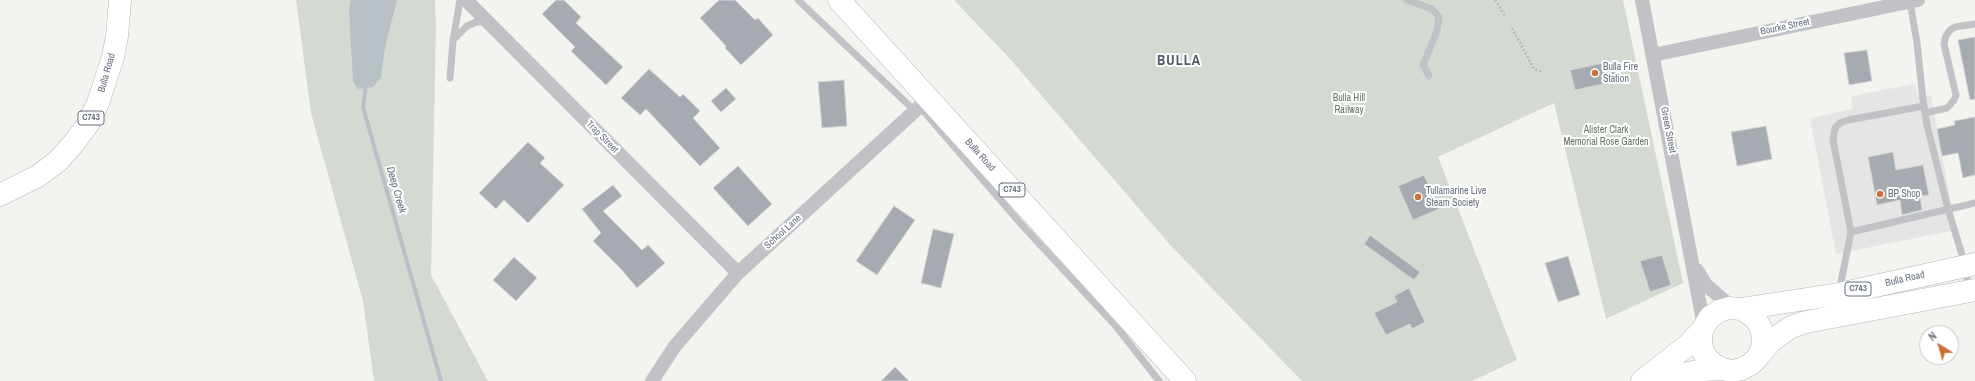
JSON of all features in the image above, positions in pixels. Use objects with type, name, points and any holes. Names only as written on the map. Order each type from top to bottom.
[{"type":"main road","name":"Bulla Road","points":[[0,195],[38,176],[58,161],[74,144],[88,124],[101,96],[113,57],[117,36],[120,0]]},
{"type":"main road","name":"Bulla Road","points":[[839,0],[921,106],[1186,381]]},
{"type":"main road","name":"Bulla Road","points":[[1738,309],[1839,294],[1970,265]]},
{"type":"main road","name":"C743","points":[[1738,368],[1782,332],[1799,324],[1972,290]]},
{"type":"main road","name":"C743","points":[[1642,381],[1678,355],[1703,328],[1710,317],[1718,311],[1738,309]]},
{"type":"main road","points":[[1664,381],[1690,372],[1738,368],[1762,348],[1763,338],[1761,328],[1756,319],[1748,313],[1738,309]]},
{"type":"main road","points":[[1703,328],[1701,339],[1702,349],[1706,357],[1713,364],[1738,368]]},
{"type":"street","name":"Trap Street","points":[[466,0],[738,273]]},
{"type":"street","name":"Green Street","points":[[1642,0],[1693,261],[1703,328]]},
{"type":"street","name":"Bourke Street","points":[[1653,55],[1914,1]]},
{"type":"street","name":"School Lane","points":[[652,381],[675,346],[738,273],[921,106]]},
{"type":"street","name":"Green Street","points":[[1693,261],[1706,285],[1738,309]]},
{"type":"lane","points":[[450,78],[453,41],[460,0]]},
{"type":"lane","points":[[798,0],[921,106]]},
{"type":"lane","points":[[1407,0],[1432,9],[1439,17],[1437,31],[1423,65],[1429,76]]},
{"type":"lane","points":[[1914,1],[1924,109],[1948,209],[1970,265],[1972,290]]},
{"type":"lane","points":[[453,41],[455,37],[467,26],[476,22],[488,22]]},
{"type":"lane","points":[[1839,294],[1851,232],[1833,140],[1835,128],[1840,123],[1848,120],[1924,109],[1947,108],[1954,100],[1956,95],[1944,44],[1946,36],[1950,30],[1955,27],[1975,24]]},
{"type":"lane","name":"Bulla Road","points":[[921,106],[1021,224],[1115,324],[1159,381]]},
{"type":"lane","points":[[1851,232],[1975,203]]},
{"type":"path","points":[[1495,0],[1506,17]]},
{"type":"path","points":[[1512,28],[1534,68],[1542,72]]},
{"type":"shaded area","points":[[351,0],[397,0],[385,47],[381,77],[373,87],[358,89],[353,81],[349,9]]},
{"type":"shaded area","points":[[1915,84],[1918,97],[1931,95],[1956,230],[1836,254],[1810,118],[1853,109],[1851,96]]},
{"type":"green space","points":[[296,0],[435,0],[436,24],[431,275],[488,381],[374,381],[363,301],[311,113]]},
{"type":"green space","points":[[954,0],[1623,0],[1683,283],[1606,319],[1554,103],[1438,157],[1517,360],[1472,381],[1302,381],[1172,247],[1011,60]]},
{"type":"building","points":[[556,0],[564,0],[581,17],[576,23],[623,67],[606,85],[571,51],[575,47],[542,14]]},
{"type":"building","points":[[719,0],[735,0],[755,20],[758,18],[773,35],[741,65],[700,18]]},
{"type":"building","points":[[1975,37],[1975,99],[1970,100],[1958,40]]},
{"type":"building","points":[[1867,50],[1872,81],[1849,85],[1844,53]]},
{"type":"building","name":"Bulla Fire Station","points":[[1617,60],[1620,76],[1602,80],[1603,84],[1575,90],[1570,70]]},
{"type":"building","points":[[649,69],[680,97],[683,94],[700,111],[693,118],[720,148],[700,166],[646,109],[640,115],[621,98]]},
{"type":"building","points":[[844,80],[847,126],[822,128],[818,82]]},
{"type":"building","points":[[726,88],[736,99],[721,112],[711,101]]},
{"type":"building","points":[[1975,117],[1975,175],[1963,178],[1958,153],[1942,156],[1937,129],[1955,125],[1954,121]]},
{"type":"building","points":[[1766,126],[1772,159],[1737,166],[1731,132]]},
{"type":"building","points":[[528,142],[545,158],[540,163],[564,185],[528,223],[504,200],[496,209],[479,193]]},
{"type":"building","points":[[1893,152],[1896,170],[1923,165],[1929,195],[1920,196],[1922,210],[1902,215],[1900,200],[1877,205],[1868,157]]},
{"type":"building","points":[[738,166],[772,204],[748,226],[713,188]]},
{"type":"building","name":"Tullamarine Live Steam Society","points":[[1424,175],[1439,209],[1413,220],[1398,186]]},
{"type":"building","points":[[613,185],[622,196],[603,211],[642,250],[648,245],[665,263],[637,288],[621,269],[593,241],[601,233],[582,209]]},
{"type":"building","points":[[894,206],[915,220],[877,275],[856,261]]},
{"type":"building","points":[[933,229],[954,234],[941,288],[921,283]]},
{"type":"building","points":[[1370,235],[1420,272],[1414,280],[1364,244]]},
{"type":"building","points":[[1662,255],[1671,285],[1650,292],[1640,261]]},
{"type":"building","points":[[1568,256],[1580,295],[1558,302],[1545,263]]},
{"type":"building","points":[[514,257],[537,278],[516,301],[493,280]]},
{"type":"building","points":[[1409,288],[1425,322],[1412,329],[1410,324],[1386,335],[1374,313],[1397,302],[1394,296]]},
{"type":"building","points":[[895,367],[909,381],[881,381]]},
{"type":"waterway","name":"Deep Creek","points":[[366,84],[363,107],[441,381]]},
{"type":"place","name":"Bulla Fire Station","points":[[1595,73]]},
{"type":"place","name":"BP Shop","points":[[1880,194]]},
{"type":"place","name":"Tullamarine Live Steam Society","points":[[1418,197]]},
{"type":"district","name":"BULLA","points":[[1179,61]]},
{"type":"park label","name":"Bulla Hill Railway","points":[[1349,104]]},
{"type":"park label","name":"Alister Clark Memorial Rose Garden","points":[[1606,136]]}]
